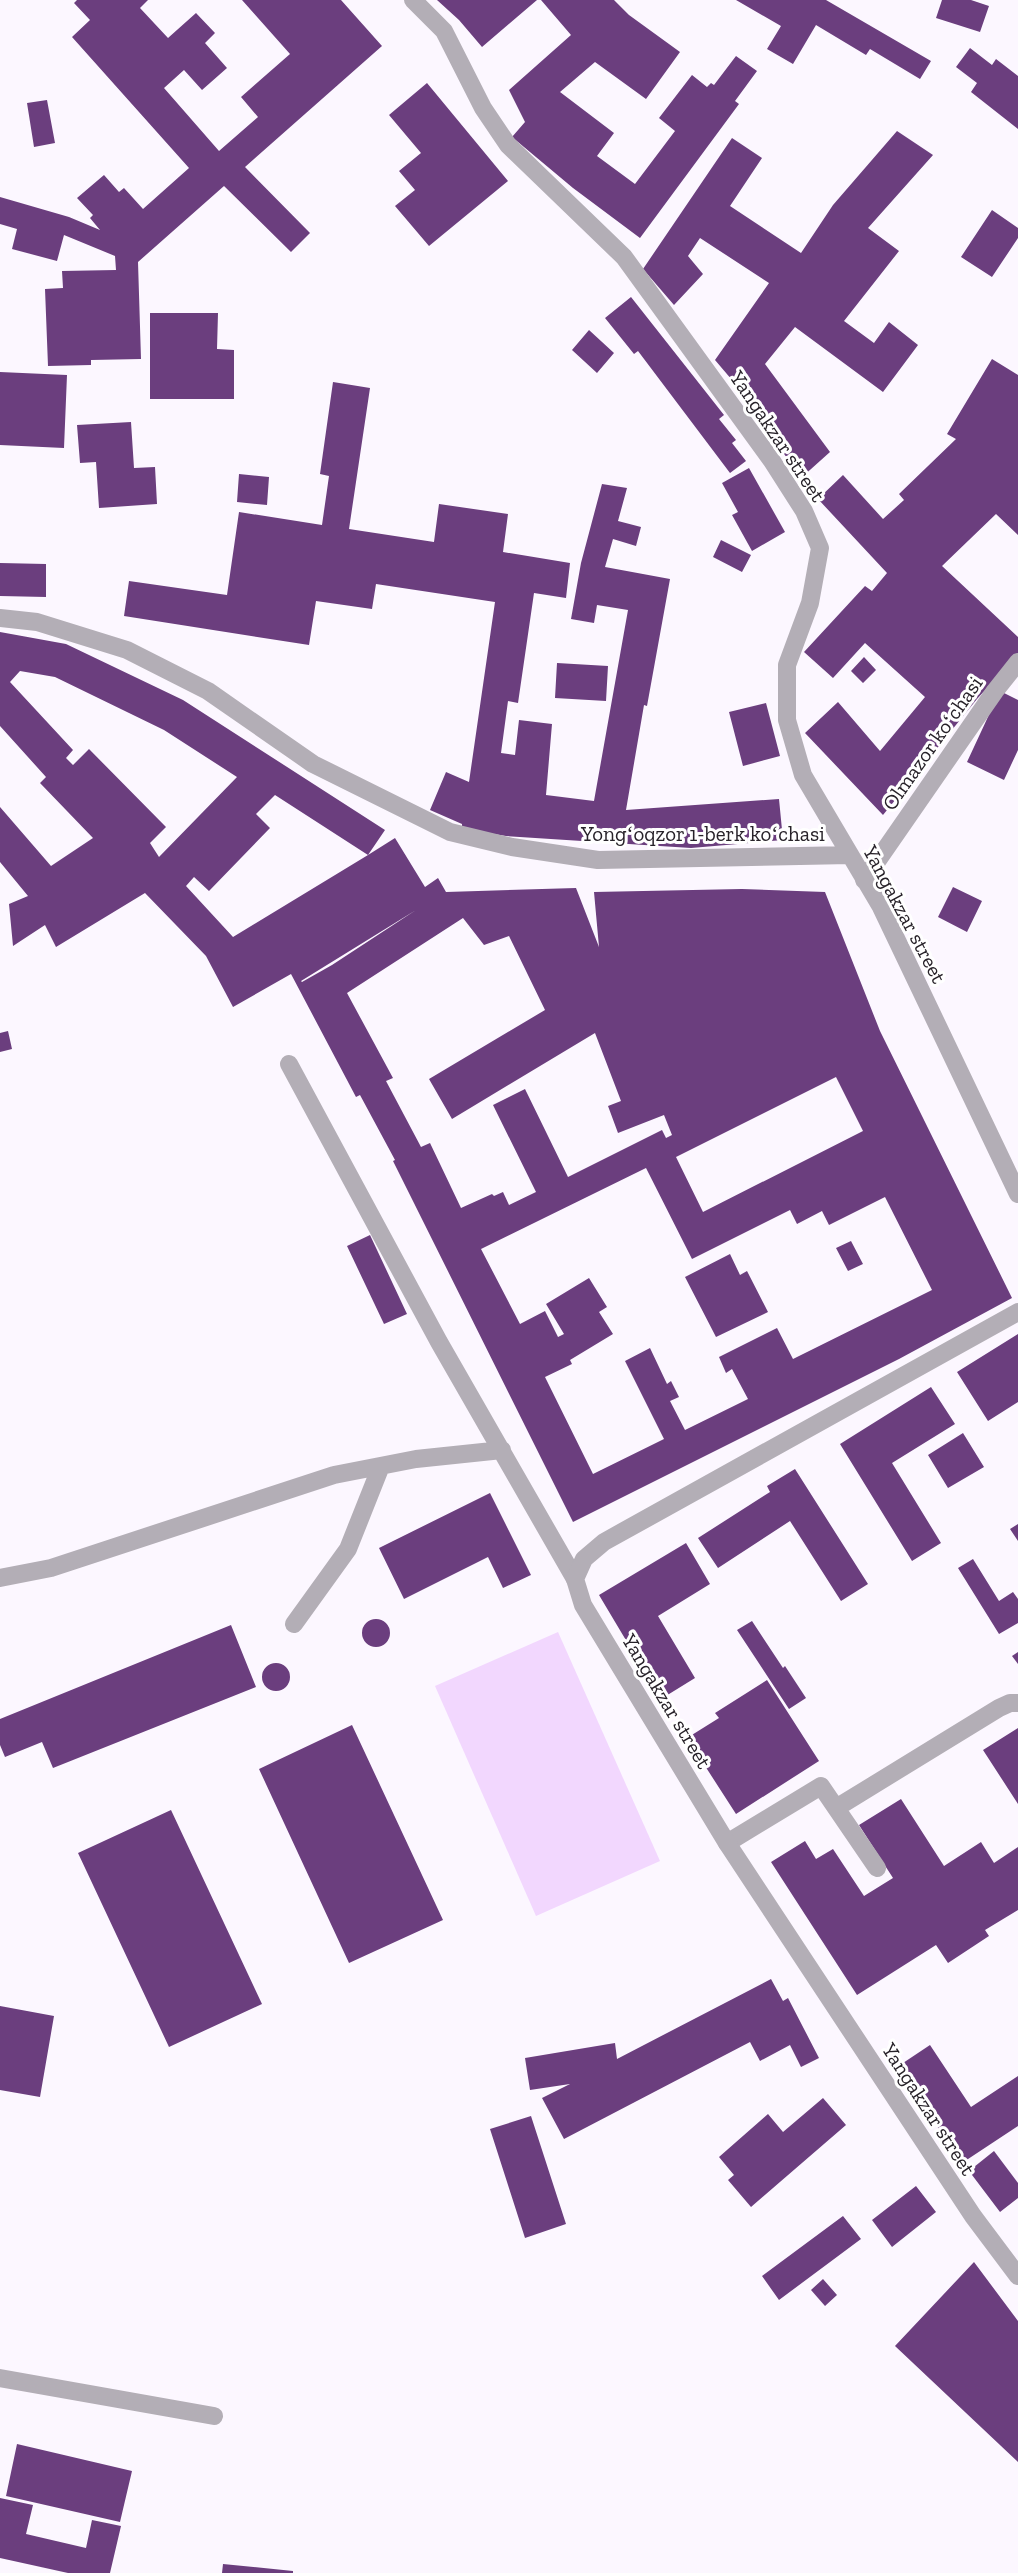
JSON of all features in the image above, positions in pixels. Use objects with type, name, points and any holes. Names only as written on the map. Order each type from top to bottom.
[{"type":"street","name":"Yangakzar street","points":[[413,0],[444,31],[483,108],[508,145],[624,258],[772,461],[804,511],[820,548],[810,603],[787,665],[787,720],[803,775],[881,907],[1018,1194]]},
{"type":"street","name":"Yongʻoqzor 1-berk koʻchasi","points":[[0,618],[37,622],[127,650],[208,691],[314,764],[450,832],[512,847],[598,860],[850,855]]},
{"type":"street","name":"Olmazor koʻchasi","points":[[864,880],[995,690],[1018,662]]},
{"type":"street","name":"Yangakzar street","points":[[289,1064],[439,1342],[575,1579],[583,1605],[726,1843],[967,2206],[1018,2276]]},
{"type":"street","points":[[575,1579],[584,1559],[604,1542],[1018,1312]]},
{"type":"street","points":[[0,1578],[51,1568],[334,1475],[416,1459],[502,1450]]},
{"type":"street","points":[[294,1624],[348,1549],[381,1466]]},
{"type":"street","points":[[836,1808],[999,1708],[1010,1703],[1018,1703]]},
{"type":"street","points":[[726,1843],[821,1786],[877,1869]]},
{"type":"street","points":[[0,2378],[214,2416]]},
{"type":"shaded area","points":[[558,1632],[660,1861],[536,1916],[435,1686]]},
{"type":"building","points":[[77,0],[148,0],[140,8],[168,38],[196,13],[215,33],[205,43],[227,68],[202,90],[184,70],[164,88],[219,151],[258,117],[241,97],[290,54],[242,0],[341,0],[382,46],[245,167],[310,233],[291,252],[224,186],[138,262],[141,359],[91,360],[91,365],[48,366],[45,289],[63,288],[62,271],[116,270],[115,256],[64,235],[57,261],[12,249],[17,229],[0,224],[0,197],[69,217],[100,230],[90,218],[93,215],[77,198],[104,175],[119,192],[124,188],[143,209],[189,168],[72,37],[90,20],[74,3]]},
{"type":"building","points":[[437,0],[537,0],[482,47],[459,20]]},
{"type":"building","points":[[541,0],[614,0],[629,15],[680,52],[646,99],[595,62],[560,92],[614,133],[597,156],[635,184],[675,131],[659,118],[692,75],[707,87],[711,83],[714,85],[736,56],[757,71],[735,101],[739,104],[640,238],[573,188],[512,137],[525,122],[509,90],[571,35]]},
{"type":"building","points":[[736,0],[826,0],[931,61],[920,79],[870,49],[866,55],[816,25],[793,64],[767,49],[781,26]]},
{"type":"building","points":[[942,0],[971,0],[989,6],[980,32],[936,18]]},
{"type":"building","points":[[970,48],[992,65],[996,59],[1018,76],[1018,129],[971,92],[977,83],[956,67]]},
{"type":"building","points":[[427,83],[508,181],[429,246],[395,206],[415,190],[399,171],[421,153],[389,115]]},
{"type":"building","points":[[47,100],[55,143],[34,147],[27,103]]},
{"type":"building","points":[[897,131],[933,155],[868,228],[899,251],[844,321],[874,343],[889,322],[918,345],[883,392],[795,327],[765,364],[830,452],[801,478],[732,380],[715,360],[769,283],[700,238],[688,256],[703,274],[674,305],[643,269],[732,138],[762,158],[730,206],[801,253],[833,205]]},
{"type":"building","points":[[992,210],[1018,228],[1018,238],[992,277],[961,257]]},
{"type":"building","points":[[631,297],[724,415],[719,419],[736,440],[732,443],[746,461],[730,473],[638,351],[634,354],[605,318]]},
{"type":"building","points":[[150,313],[218,313],[217,349],[234,350],[234,399],[150,399]]},
{"type":"building","points":[[589,330],[614,353],[597,373],[572,350]]},
{"type":"building","points":[[992,359],[1018,375],[1018,535],[996,514],[942,566],[1018,637],[1018,654],[977,699],[883,815],[805,733],[838,702],[880,751],[925,697],[865,643],[833,678],[804,652],[865,586],[872,591],[887,573],[818,499],[843,475],[883,519],[904,500],[899,494],[956,439],[947,434]]},
{"type":"building","points":[[0,372],[67,375],[64,448],[0,445]]},
{"type":"building","points":[[333,382],[370,388],[349,529],[434,542],[439,504],[508,514],[503,552],[570,563],[566,598],[534,593],[518,703],[508,701],[501,753],[515,755],[519,720],[552,724],[546,795],[594,801],[628,610],[597,605],[594,623],[571,619],[581,563],[602,484],[627,488],[618,521],[641,527],[636,546],[613,539],[605,567],[670,579],[647,706],[644,705],[626,810],[779,799],[783,840],[691,848],[506,836],[462,829],[462,824],[430,810],[446,772],[469,782],[495,602],[376,584],[372,609],[316,601],[309,645],[124,616],[129,581],[227,595],[239,512],[322,525],[329,476],[320,474]]},
{"type":"building","points":[[131,422],[134,468],[155,467],[157,504],[99,508],[96,462],[80,463],[77,425]]},
{"type":"building","points":[[749,468],[785,532],[752,551],[732,515],[738,512],[722,483]]},
{"type":"building","points":[[239,474],[269,477],[267,505],[237,502]]},
{"type":"building","points":[[721,540],[751,555],[742,572],[713,557]]},
{"type":"building","points":[[0,563],[46,564],[46,597],[0,596]]},
{"type":"building","points":[[0,632],[66,644],[183,700],[385,830],[368,855],[395,838],[425,887],[438,878],[446,892],[576,888],[599,947],[594,892],[742,889],[825,892],[880,1031],[1012,1298],[899,1359],[573,1522],[393,1161],[395,1160],[360,1095],[356,1097],[291,974],[233,1007],[206,956],[145,893],[56,947],[45,925],[13,946],[9,904],[28,896],[0,862],[0,807],[51,866],[93,838],[40,783],[46,777],[0,726]],"holes":[[[20,671],[55,677],[164,730],[237,777],[159,857],[150,843],[166,827],[89,749],[73,765],[66,758],[73,750],[10,682]],[[275,795],[368,855],[233,937],[186,886],[194,877],[209,891],[270,828],[256,814]],[[416,910],[332,965],[301,981]],[[463,918],[484,945],[509,936],[545,1010],[429,1079],[452,1119],[595,1033],[621,1101],[608,1106],[618,1133],[664,1115],[672,1135],[666,1138],[662,1130],[568,1177],[525,1089],[493,1105],[536,1192],[509,1205],[503,1192],[494,1196],[492,1194],[461,1208],[430,1143],[421,1147],[386,1081],[393,1078],[347,993]],[[836,1077],[863,1131],[703,1212],[676,1157]],[[646,1168],[692,1259],[790,1210],[797,1224],[822,1211],[829,1225],[885,1197],[932,1290],[793,1359],[777,1328],[719,1357],[726,1373],[732,1369],[748,1399],[685,1430],[670,1401],[679,1397],[671,1381],[667,1384],[650,1348],[625,1361],[664,1439],[593,1474],[545,1377],[572,1364],[570,1360],[613,1334],[599,1312],[607,1307],[589,1278],[546,1304],[564,1334],[558,1337],[545,1311],[520,1324],[481,1249]]]},
{"type":"building","points":[[864,657],[876,670],[863,683],[851,671]]},
{"type":"building","points":[[557,663],[608,666],[606,701],[555,698]]},
{"type":"building","points":[[1000,691],[1018,700],[1018,750],[1004,780],[967,762]]},
{"type":"building","points":[[766,703],[780,756],[743,766],[729,712]]},
{"type":"building","points":[[953,887],[982,901],[967,932],[938,917]]},
{"type":"building","points":[[8,1031],[12,1049],[0,1052],[0,1033]]},
{"type":"building","points":[[370,1235],[407,1314],[384,1324],[347,1246]]},
{"type":"building","points":[[851,1241],[863,1264],[848,1271],[836,1248]]},
{"type":"building","points":[[730,1254],[740,1275],[747,1271],[768,1312],[716,1337],[685,1277]]},
{"type":"building","points":[[1018,1334],[1018,1402],[988,1421],[957,1372]]},
{"type":"building","points":[[931,1387],[955,1424],[892,1463],[941,1543],[912,1561],[840,1444]]},
{"type":"building","points":[[963,1433],[984,1467],[948,1488],[928,1455]]},
{"type":"building","points":[[795,1469],[868,1584],[841,1601],[790,1521],[718,1568],[698,1538],[770,1492],[767,1486]]},
{"type":"building","points":[[490,1493],[531,1575],[503,1588],[488,1557],[404,1599],[379,1548]]},
{"type":"building","points":[[1018,1524],[1018,1541],[1010,1529]]},
{"type":"building","points":[[686,1543],[710,1584],[658,1616],[695,1678],[661,1699],[599,1595]]},
{"type":"building","points":[[973,1559],[999,1601],[1013,1592],[1018,1599],[1018,1623],[999,1634],[958,1568]]},
{"type":"building","points":[[376,1619],[386,1623],[390,1633],[386,1643],[376,1647],[366,1643],[362,1633],[366,1623]]},
{"type":"building","points":[[752,1621],[806,1698],[789,1709],[737,1630]]},
{"type":"building","points":[[231,1625],[256,1687],[53,1768],[42,1742],[5,1757],[0,1745],[0,1719]]},
{"type":"building","points":[[1018,1652],[1018,1664],[1012,1656]]},
{"type":"building","points":[[276,1663],[286,1667],[290,1677],[286,1687],[276,1691],[266,1687],[262,1677],[266,1667]]},
{"type":"building","points":[[767,1680],[819,1761],[736,1814],[687,1738],[719,1718],[715,1713]]},
{"type":"building","points":[[352,1725],[443,1920],[349,1963],[259,1769]]},
{"type":"building","points":[[1018,1728],[1018,1804],[983,1750]]},
{"type":"building","points":[[901,1799],[944,1866],[981,1842],[994,1863],[1018,1847],[1018,1910],[985,1930],[989,1936],[948,1963],[936,1945],[857,1995],[771,1862],[805,1841],[816,1859],[833,1849],[864,1896],[893,1878],[859,1825]]},
{"type":"building","points":[[171,1810],[262,2004],[169,2047],[78,1853]]},
{"type":"building","points":[[771,1979],[783,2001],[788,1998],[819,2058],[801,2067],[790,2045],[760,2061],[750,2042],[564,2139],[542,2098],[570,2084],[530,2090],[525,2058],[615,2043],[617,2059]]},
{"type":"building","points":[[0,2006],[54,2016],[40,2097],[0,2090]]},
{"type":"building","points":[[930,2045],[971,2107],[1018,2076],[1018,2126],[962,2163],[897,2067]]},
{"type":"building","points":[[823,2098],[846,2125],[751,2207],[728,2180],[734,2175],[719,2157],[768,2114],[783,2132]]},
{"type":"building","points":[[531,2116],[566,2224],[525,2238],[490,2129]]},
{"type":"building","points":[[994,2151],[1018,2183],[1018,2198],[1000,2212],[969,2171]]},
{"type":"building","points":[[916,2186],[936,2212],[892,2247],[872,2220]]},
{"type":"building","points":[[843,2216],[861,2239],[779,2300],[762,2276]]},
{"type":"building","points":[[974,2262],[1018,2321],[1018,2462],[895,2346]]},
{"type":"building","points":[[823,2279],[837,2295],[825,2306],[811,2290]]},
{"type":"building","points":[[17,2444],[132,2471],[120,2522],[6,2496]]},
{"type":"building","points":[[0,2498],[33,2505],[26,2534],[86,2548],[92,2520],[121,2526],[110,2573],[68,2573],[0,2558]]},
{"type":"building","points":[[223,2564],[293,2571],[293,2573],[222,2573]]}]
